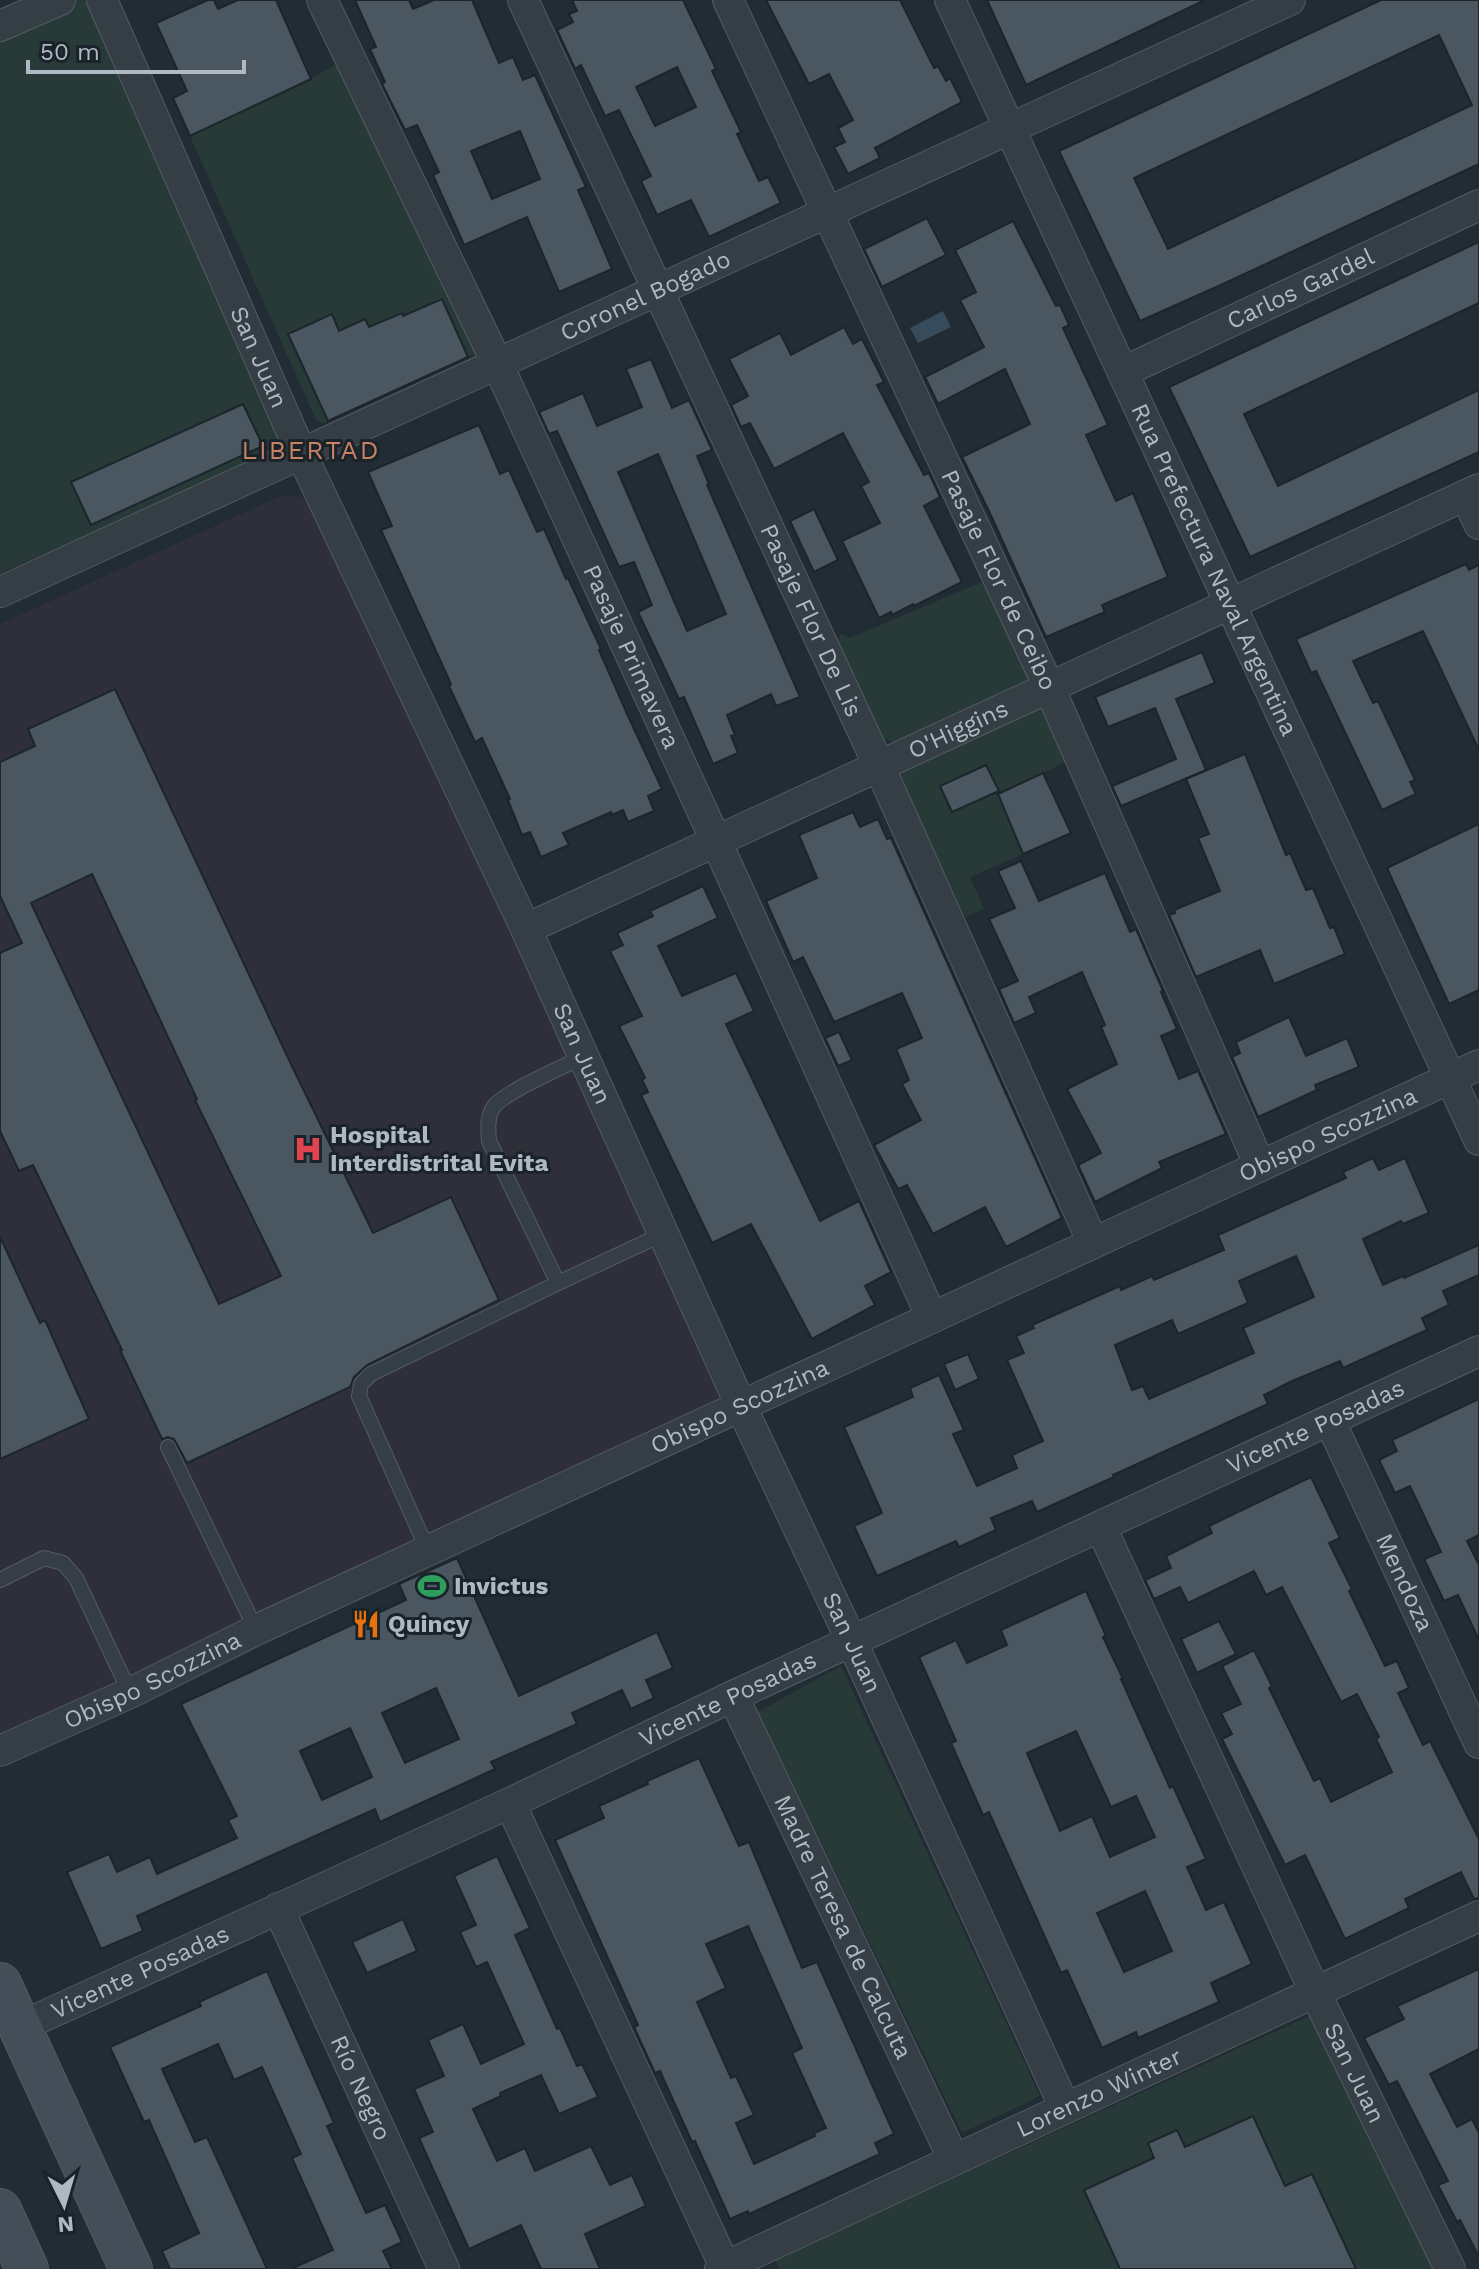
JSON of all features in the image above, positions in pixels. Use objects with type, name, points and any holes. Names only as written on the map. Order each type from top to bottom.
[{"type":"main road","points":[[0,1984],[131,2269]]},
{"type":"main road","points":[[0,2210],[27,2269]]},
{"type":"street","points":[[0,26],[60,0]]},
{"type":"street","name":"San Juan","points":[[102,0],[301,453],[526,929],[741,1406],[1065,2108]]},
{"type":"street","name":"Pasaje Primavera","points":[[322,0],[497,363],[932,1318]]},
{"type":"street","name":"Pasaje Flor De Lis","points":[[523,0],[879,766],[1093,1243]]},
{"type":"street","name":"Pasaje Flor de Ceibo","points":[[728,0],[1049,687],[1260,1166]]},
{"type":"street","name":"Rua Prefectura Naval Argentina","points":[[950,0],[1479,1140]]},
{"type":"street","name":"Coronel Bogado","points":[[0,592],[1010,128],[1238,11],[1290,0]]},
{"type":"street","name":"Carlos Gardel","points":[[1123,372],[1479,205]]},
{"type":"street","points":[[1472,492],[1479,524]]},
{"type":"street","name":"O'Higgins","points":[[526,929],[1472,492]]},
{"type":"street","name":"Obispo Scozzina","points":[[2,1746],[130,1693],[256,1630],[1479,1065]]},
{"type":"street","name":"Vicente Posadas","points":[[20,2027],[510,1803],[733,1696],[1479,1351]]},
{"type":"street","name":"Mendoza","points":[[1330,1421],[1479,1743]]},
{"type":"street","name":"San Juan","points":[[1101,1527],[1315,1992],[1450,2269]]},
{"type":"street","name":"Madre Teresa de Calcuta","points":[[733,1696],[954,2160]]},
{"type":"street","points":[[510,1803],[724,2268]]},
{"type":"street","name":"Río Negro","points":[[278,1908],[444,2269]]},
{"type":"street","name":"Lorenzo Winter","points":[[724,2268],[1479,1916]]},
{"type":"lane","points":[[558,1283],[489,1141],[488,1122],[494,1106],[509,1094],[583,1057]]},
{"type":"lane","points":[[428,1551],[359,1396],[361,1384],[371,1374],[663,1234]]},
{"type":"lane","points":[[168,1447],[256,1630]]},
{"type":"lane","points":[[0,1580],[44,1558],[63,1563],[76,1578],[130,1693]]},
{"type":"shaded area","name":"Hospital Interdistrital Evita","points":[[283,495],[298,496],[311,502],[728,1385],[727,1397],[0,1744],[0,624]]},
{"type":"green space","points":[[77,0],[93,1],[291,405],[302,413],[303,426],[300,435],[265,457],[0,573],[0,36]]},
{"type":"green space","points":[[343,60],[479,352],[323,423],[316,420],[190,136],[311,79]]},
{"type":"green space","points":[[994,577],[1041,675],[897,744],[878,736],[836,646],[841,633],[850,638]]},
{"type":"green space","points":[[1047,702],[1074,758],[999,794],[1023,854],[970,877],[984,909],[965,917],[896,773]],"holes":[[[986,765],[999,794],[993,793],[953,812],[940,786]]]},
{"type":"green space","points":[[841,1666],[1040,2096],[962,2133],[758,1712]]},
{"type":"green space","points":[[1316,2013],[1437,2269],[779,2269],[775,2260]]},
{"type":"water","points":[[943,311],[951,327],[918,343],[910,328]]},
{"type":"building","points":[[214,0],[218,9],[238,0],[276,0],[311,79],[190,136],[173,98],[187,91],[156,23]]},
{"type":"building","points":[[355,0],[409,0],[413,9],[434,0],[472,0],[499,63],[513,57],[523,80],[535,75],[586,187],[578,190],[612,269],[559,292],[527,217],[464,245],[433,175],[439,172],[417,125],[405,130],[382,84],[385,82],[370,49],[376,47]],"holes":[[[520,131],[540,179],[492,199],[471,151]]]},
{"type":"building","points":[[572,0],[683,0],[716,69],[712,71],[741,132],[737,134],[759,181],[768,177],[781,203],[709,237],[691,200],[657,215],[641,181],[651,176],[619,110],[605,116],[581,65],[575,69],[557,30],[573,22],[569,14],[577,11]],"holes":[[[677,67],[696,107],[655,126],[636,87]]]},
{"type":"building","points":[[766,0],[900,0],[934,68],[938,66],[946,81],[950,78],[962,102],[875,148],[880,158],[848,174],[834,147],[845,142],[838,128],[853,120],[829,74],[809,84]]},
{"type":"building","points":[[987,0],[1205,0],[1026,85]]},
{"type":"building","points":[[1381,0],[1479,0],[1479,164],[1140,321],[1059,151]],"holes":[[[1439,35],[1472,105],[1168,249],[1134,178]]]},
{"type":"building","points":[[927,218],[946,255],[882,287],[864,249]]},
{"type":"building","points":[[1013,221],[1056,306],[1060,305],[1069,325],[1063,328],[1108,425],[1086,435],[1116,501],[1133,493],[1168,577],[1102,605],[1105,612],[1046,637],[962,457],[1030,424],[1005,369],[938,404],[925,377],[984,347],[960,300],[976,292],[955,250]]},
{"type":"building","points":[[1479,242],[1479,303],[1244,414],[1278,486],[1479,390],[1479,452],[1250,557],[1169,387]]},
{"type":"building","points":[[442,299],[468,357],[328,421],[288,334],[332,314],[339,331],[365,319],[369,327]]},
{"type":"building","points":[[844,327],[853,344],[862,339],[884,382],[877,385],[924,475],[929,473],[940,497],[924,506],[962,582],[914,606],[879,618],[842,541],[880,523],[861,486],[869,482],[843,433],[774,469],[750,423],[741,427],[731,405],[748,396],[729,359],[780,333],[791,355]]},
{"type":"building","points":[[651,359],[672,408],[689,400],[712,450],[697,456],[707,485],[800,697],[776,706],[771,694],[727,715],[738,753],[713,764],[684,697],[679,699],[638,612],[652,605],[634,562],[619,567],[557,431],[549,434],[539,412],[583,393],[597,426],[642,407],[626,369]],"holes":[[[658,454],[726,614],[687,631],[618,472]]]},
{"type":"building","points":[[243,404],[263,446],[91,525],[71,482]]},
{"type":"building","points":[[479,425],[500,474],[509,470],[537,532],[544,529],[662,789],[648,796],[654,811],[628,822],[623,810],[612,815],[611,812],[563,833],[569,845],[541,857],[530,832],[522,835],[510,799],[482,738],[475,742],[449,686],[451,684],[381,530],[392,526],[368,472]]},
{"type":"building","points":[[814,509],[838,560],[814,572],[790,521]]},
{"type":"building","points":[[1466,564],[1469,570],[1479,565],[1479,750],[1423,631],[1353,661],[1373,703],[1378,701],[1415,780],[1410,782],[1416,794],[1382,810],[1316,671],[1311,673],[1296,639]]},
{"type":"building","points":[[1202,652],[1215,683],[1176,699],[1206,770],[1121,806],[1112,786],[1176,759],[1155,708],[1108,727],[1095,697]]},
{"type":"building","points":[[115,689],[373,1233],[451,1197],[499,1300],[367,1365],[354,1377],[350,1387],[187,1463],[174,1439],[162,1439],[33,1165],[19,1171],[0,1131],[0,953],[22,943],[0,896],[0,762],[35,746],[28,729]],"holes":[[[92,874],[281,1276],[219,1304],[31,903]]]},
{"type":"building","points":[[1245,754],[1286,855],[1290,853],[1306,890],[1313,888],[1345,954],[1274,984],[1260,950],[1196,977],[1169,915],[1220,891],[1198,838],[1209,834],[1186,779]]},
{"type":"building","points":[[986,765],[999,791],[952,812],[940,786]]},
{"type":"building","points":[[1043,773],[1071,833],[1023,854],[998,794]]},
{"type":"building","points":[[853,812],[860,827],[878,819],[887,839],[891,838],[1062,1218],[1006,1247],[985,1207],[933,1234],[907,1185],[898,1189],[874,1145],[921,1120],[902,1084],[909,1080],[896,1049],[922,1038],[902,993],[834,1022],[803,957],[793,962],[766,901],[817,878],[799,835]]},
{"type":"building","points":[[1479,824],[1479,990],[1449,1004],[1387,868]]},
{"type":"building","points":[[1021,861],[1039,901],[1105,873],[1130,932],[1136,929],[1177,1029],[1161,1036],[1179,1079],[1198,1071],[1226,1134],[1159,1162],[1162,1168],[1095,1202],[1078,1165],[1101,1153],[1067,1089],[1117,1064],[1101,1027],[1105,1025],[1082,972],[1029,997],[1036,1013],[1014,1023],[999,989],[1018,981],[989,919],[1015,908],[998,871]]},
{"type":"building","points":[[703,886],[718,918],[658,946],[682,996],[736,973],[754,1011],[726,1024],[820,1221],[859,1201],[891,1272],[865,1286],[875,1305],[812,1339],[751,1224],[712,1243],[641,1095],[648,1092],[642,1080],[645,1078],[619,1026],[642,1016],[610,951],[623,945],[617,933],[653,916],[650,911]]},
{"type":"building","points":[[1289,1017],[1306,1056],[1347,1038],[1359,1067],[1315,1085],[1317,1090],[1258,1117],[1232,1057],[1240,1053],[1236,1042]]},
{"type":"building","points":[[839,1032],[852,1060],[838,1066],[825,1038]]},
{"type":"building","points":[[1373,1158],[1379,1170],[1405,1158],[1429,1213],[1403,1224],[1401,1221],[1363,1239],[1383,1285],[1479,1245],[1479,1275],[1443,1291],[1449,1305],[1422,1318],[1427,1330],[1343,1368],[1340,1361],[1290,1382],[1264,1395],[1268,1404],[1114,1477],[1037,1512],[1032,1501],[991,1518],[996,1530],[959,1547],[956,1541],[877,1576],[854,1526],[882,1513],[844,1427],[913,1397],[910,1388],[939,1375],[964,1430],[953,1434],[977,1486],[1017,1468],[1012,1455],[1043,1441],[1007,1360],[1024,1353],[1016,1336],[1034,1328],[1032,1325],[1120,1286],[1121,1290],[1152,1276],[1154,1280],[1224,1250],[1218,1235],[1346,1178],[1343,1172]],"holes":[[[1296,1256],[1314,1297],[1243,1328],[1254,1353],[1149,1399],[1143,1386],[1132,1390],[1115,1345],[1172,1320],[1178,1334],[1248,1303],[1239,1281]]]},
{"type":"building","points":[[0,1237],[40,1323],[45,1320],[89,1419],[0,1459]]},
{"type":"building","points":[[968,1354],[979,1379],[955,1390],[944,1364]]},
{"type":"building","points":[[1479,1399],[1479,1535],[1467,1541],[1479,1565],[1479,1640],[1458,1595],[1444,1601],[1424,1559],[1441,1552],[1410,1486],[1395,1493],[1379,1460],[1397,1451],[1392,1440]]},
{"type":"building","points":[[1311,1477],[1340,1538],[1329,1543],[1352,1589],[1349,1591],[1385,1666],[1397,1661],[1409,1688],[1398,1693],[1423,1745],[1430,1741],[1479,1839],[1479,1898],[1474,1899],[1461,1872],[1405,1899],[1409,1908],[1345,1939],[1305,1855],[1285,1865],[1222,1739],[1232,1734],[1221,1713],[1241,1704],[1222,1666],[1254,1650],[1314,1781],[1320,1778],[1331,1802],[1392,1772],[1376,1739],[1379,1737],[1357,1694],[1341,1702],[1282,1587],[1266,1595],[1254,1571],[1188,1603],[1180,1587],[1154,1599],[1145,1580],[1171,1568],[1166,1556],[1212,1533],[1209,1526]]},
{"type":"building","points":[[457,1558],[519,1696],[657,1632],[673,1668],[646,1680],[654,1698],[631,1709],[622,1690],[572,1713],[577,1724],[491,1762],[495,1769],[380,1822],[375,1809],[137,1916],[143,1931],[101,1949],[67,1872],[109,1854],[117,1872],[150,1857],[157,1874],[237,1838],[228,1820],[237,1816],[181,1704],[406,1600],[399,1584]],"holes":[[[436,1688],[459,1739],[405,1763],[382,1713]],[[350,1728],[372,1777],[322,1800],[300,1751]]]},
{"type":"building","points":[[1086,1591],[1121,1679],[1206,1859],[1187,1867],[1206,1910],[1224,1902],[1252,1964],[1211,1983],[1219,2002],[1138,2038],[1136,2032],[1102,2048],[1067,1970],[1061,1973],[989,1812],[983,1815],[951,1743],[956,1741],[919,1657],[956,1640],[967,1663],[1007,1645],[1001,1630]],"holes":[[[1076,1731],[1111,1807],[1136,1796],[1155,1837],[1110,1857],[1092,1816],[1060,1831],[1027,1753]],[[1145,1891],[1172,1951],[1124,1972],[1097,1913]]]},
{"type":"building","points":[[1219,1621],[1236,1654],[1197,1673],[1181,1639]]},
{"type":"building","points":[[699,1758],[739,1846],[749,1842],[802,1968],[817,1962],[894,2134],[875,2143],[880,2154],[749,2214],[748,2211],[730,2219],[660,2071],[655,2073],[634,2027],[638,2025],[555,1840],[604,1818],[599,1806],[648,1784],[647,1781]],"holes":[[[748,1926],[802,2048],[792,2053],[826,2128],[754,2164],[736,2123],[754,2115],[736,2076],[731,2078],[697,2002],[726,1988],[706,1944]]]},
{"type":"building","points":[[497,1856],[530,1928],[515,1935],[557,2029],[560,2028],[577,2066],[582,2064],[598,2097],[559,2114],[541,2075],[473,2109],[497,2161],[525,2148],[535,2171],[591,2146],[610,2185],[632,2175],[646,2206],[585,2234],[600,2269],[541,2269],[521,2225],[469,2249],[419,2138],[433,2132],[414,2089],[444,2076],[428,2040],[463,2024],[481,2064],[524,2044],[487,1962],[476,1967],[460,1932],[476,1925],[454,1876]]},
{"type":"building","points":[[403,1919],[417,1951],[367,1973],[352,1942]]},
{"type":"building","points":[[1479,1969],[1479,2049],[1430,2074],[1457,2127],[1472,2119],[1479,2133],[1479,2257],[1438,2185],[1448,2181],[1397,2081],[1389,2085],[1364,2038],[1404,2019],[1397,2006]]},
{"type":"building","points":[[267,1971],[334,2123],[327,2126],[366,2213],[385,2205],[402,2242],[383,2251],[392,2269],[291,2269],[333,2250],[292,2158],[301,2154],[262,2067],[234,2080],[218,2044],[162,2069],[195,2142],[207,2137],[267,2269],[170,2269],[162,2251],[199,2233],[149,2120],[144,2122],[110,2047],[201,2006],[199,2002]]},
{"type":"building","points":[[1253,2116],[1285,2186],[1312,2174],[1356,2269],[1120,2269],[1084,2190],[1154,2158],[1148,2143],[1177,2130],[1185,2147]]},
{"type":"place","name":"Hospital Interdistrital Evita","points":[[308,1149]]},
{"type":"place","name":"Invictus","points":[[432,1586]]},
{"type":"place","name":"Quincy","points":[[366,1624]]},
{"type":"district","name":"LIBERTAD","points":[[311,450]]}]
